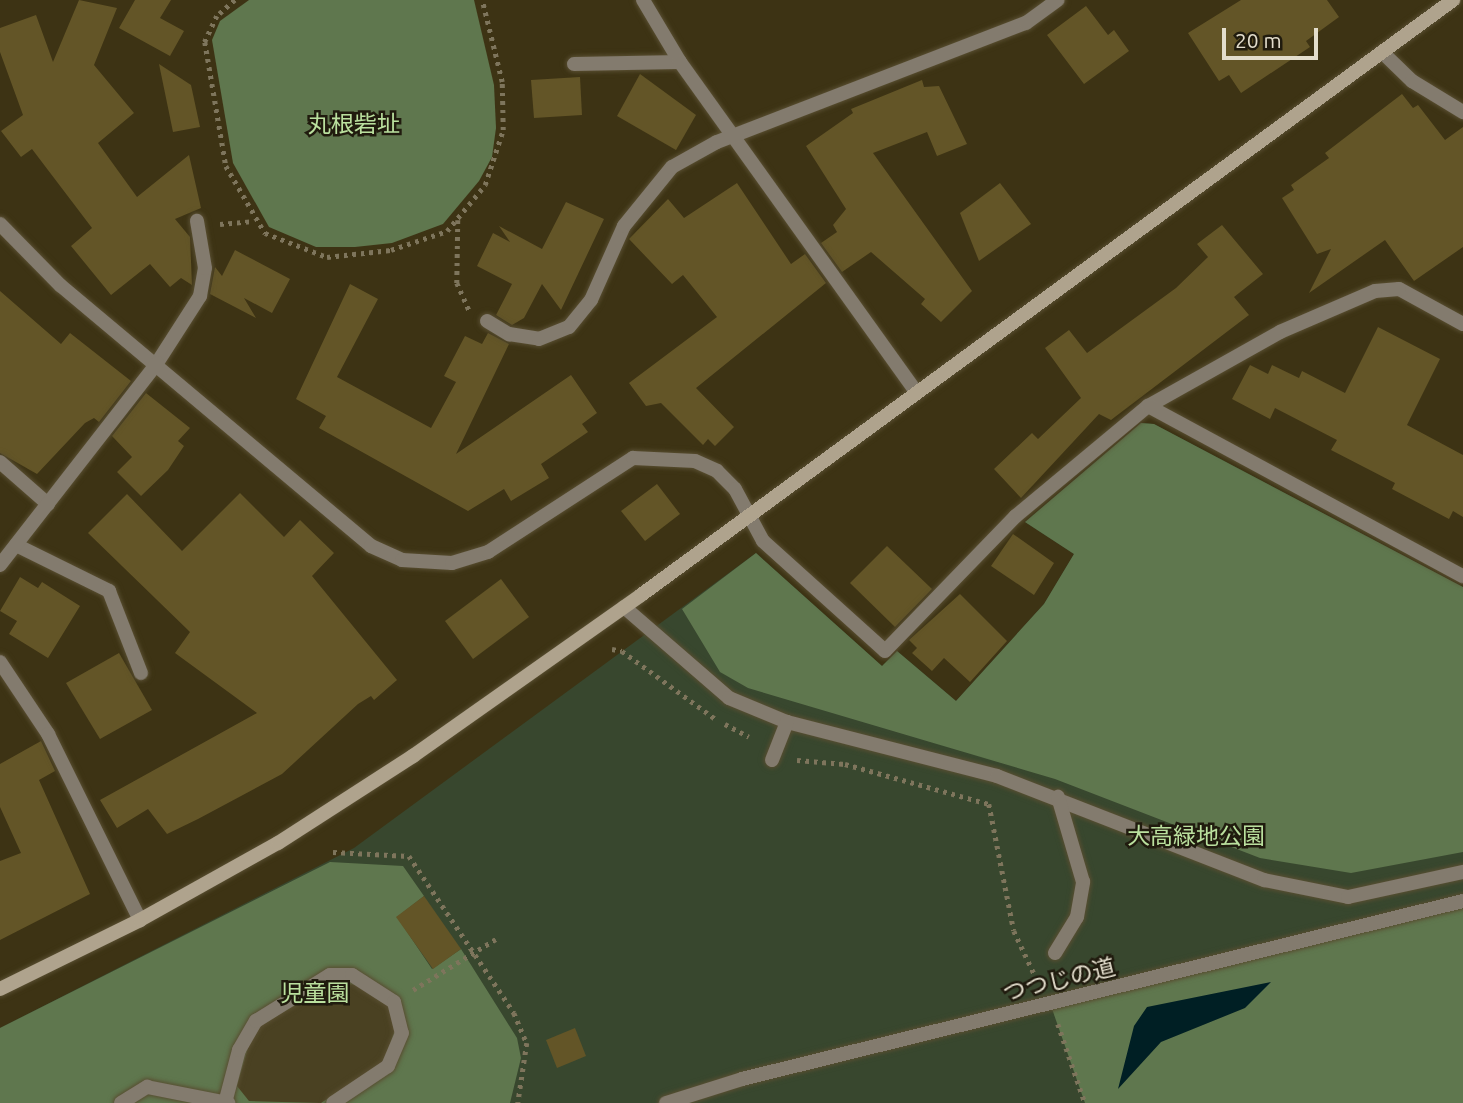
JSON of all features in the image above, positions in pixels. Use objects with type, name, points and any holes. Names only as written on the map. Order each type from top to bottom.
[{"type":"street","points":[[643,0],[680,62],[737,138],[916,392]]},
{"type":"street","points":[[488,321],[509,334],[539,339],[569,327],[592,300],[624,226],[647,191],[672,167],[717,142],[737,138],[1026,23],[1058,0]]},
{"type":"street","points":[[0,989],[140,920],[333,810],[750,517],[916,392],[1453,0]]},
{"type":"street","points":[[1382,52],[1412,81],[1463,112]]},
{"type":"street","points":[[574,64],[680,62]]},
{"type":"street","points":[[0,224],[60,285],[157,363],[371,547],[402,560],[452,563],[488,552],[632,458],[695,461],[717,471],[735,489],[763,541],[885,651],[1016,516],[1148,406],[1280,332],[1375,291],[1399,289],[1463,324]]},
{"type":"street","points":[[0,565],[157,363],[200,296],[205,268],[198,226]]},
{"type":"street","points":[[1148,406],[1463,576]]},
{"type":"street","points":[[0,462],[48,504]]},
{"type":"street","points":[[16,545],[109,591],[141,673]]},
{"type":"street","points":[[624,607],[729,698],[787,722],[997,776],[1058,797],[1264,880],[1348,897],[1463,872]]},
{"type":"street","points":[[0,662],[48,734],[140,920]]},
{"type":"street","points":[[772,760],[787,722]]},
{"type":"street","points":[[1055,953],[1077,917],[1083,882],[1058,797]]},
{"type":"street","name":"つつじの道","points":[[666,1103],[742,1079],[1051,1006],[1463,901]]},
{"type":"street","points":[[121,1103],[148,1087],[226,1103],[244,1037],[256,1021],[330,975],[352,975],[394,1002],[402,1032],[395,1055],[375,1076],[333,1103]]},
{"type":"path","points":[[235,0],[217,16],[205,41],[226,166],[253,221],[280,243],[327,257],[391,250],[447,231],[485,185],[503,131],[502,82],[482,0]]},
{"type":"path","points":[[458,219],[457,283],[470,311],[488,321]]},
{"type":"path","points":[[198,226],[253,221]]},
{"type":"path","points":[[611,649],[622,651],[701,713],[749,737]]},
{"type":"path","points":[[790,760],[845,764],[989,804],[1014,931],[1051,1006],[1085,1103]]},
{"type":"path","points":[[333,852],[410,856],[475,952],[527,1043],[518,1103]]},
{"type":"path","points":[[394,1002],[496,939]]},
{"type":"green space","name":"丸根砦址","points":[[249,0],[474,0],[494,85],[496,128],[492,157],[479,181],[443,224],[392,243],[355,247],[316,247],[269,227],[233,163],[212,40],[220,21]]},
{"type":"green space","name":"大高緑地公園","points":[[1141,423],[1154,424],[1463,587],[1463,1103],[0,1103],[0,1028],[354,848],[756,553],[882,666],[897,651],[956,701],[1044,604],[1074,554],[1025,522]]},
{"type":"green space","points":[[1141,423],[1154,424],[1463,587],[1463,852],[1351,873],[1260,858],[1055,779],[748,688],[720,672],[682,609],[756,553],[882,666],[897,651],[956,701],[1044,604],[1074,554],[1025,522]]},
{"type":"green space","name":"児童園","points":[[330,862],[403,866],[424,896],[397,917],[432,969],[461,949],[517,1038],[521,1058],[510,1103],[0,1103],[0,1028]]},
{"type":"green space","points":[[1463,901],[1463,1103],[1085,1103],[1051,1006]]},
{"type":"sand","points":[[336,982],[362,986],[390,1006],[395,1028],[385,1060],[321,1103],[249,1101],[237,1086],[251,1038],[261,1025]]},
{"type":"water","points":[[1271,982],[1245,1008],[1161,1042],[1118,1089],[1134,1026],[1147,1007]]},
{"type":"building","points":[[79,0],[117,8],[94,65],[134,113],[98,143],[137,197],[189,155],[201,208],[175,219],[190,237],[192,285],[181,278],[170,287],[150,264],[111,295],[71,246],[92,228],[32,149],[21,157],[1,131],[23,115],[0,52],[0,28],[36,15],[53,62]]},
{"type":"building","points":[[135,0],[171,0],[160,18],[184,31],[170,56],[119,28]]},
{"type":"building","points":[[1241,0],[1327,0],[1339,17],[1306,41],[1310,47],[1241,93],[1229,75],[1219,81],[1188,33]]},
{"type":"building","points":[[1086,6],[1108,35],[1114,30],[1129,51],[1084,84],[1047,35]]},
{"type":"building","points":[[159,64],[191,85],[200,127],[173,132]]},
{"type":"building","points":[[640,74],[696,115],[676,150],[617,116]]},
{"type":"building","points":[[580,77],[582,115],[534,118],[531,80]]},
{"type":"building","points":[[922,80],[924,87],[939,86],[967,144],[937,156],[927,132],[873,153],[972,291],[941,322],[921,304],[925,299],[871,252],[842,272],[821,243],[837,232],[833,225],[846,209],[806,146],[853,113],[851,109]]},
{"type":"building","points":[[1402,94],[1413,108],[1418,105],[1445,140],[1463,127],[1463,247],[1414,281],[1385,240],[1309,293],[1331,249],[1317,254],[1282,198],[1294,190],[1291,185],[1329,158],[1325,153]]},
{"type":"building","points":[[737,183],[791,264],[805,254],[826,283],[696,388],[734,427],[715,446],[708,439],[703,445],[661,403],[646,406],[629,383],[717,317],[683,275],[672,284],[629,239],[668,199],[684,218]]},
{"type":"building","points":[[1000,183],[1031,224],[979,261],[960,213]]},
{"type":"building","points":[[566,202],[604,219],[561,310],[542,284],[524,318],[512,325],[496,315],[512,284],[477,266],[493,233],[510,242],[499,226],[542,249]]},
{"type":"building","points":[[1222,225],[1263,274],[1234,297],[1249,315],[1111,420],[1099,414],[1021,498],[994,469],[1032,433],[1038,439],[1081,398],[1045,348],[1069,330],[1087,353],[1176,288],[1208,257],[1197,244]]},
{"type":"building","points":[[235,250],[290,279],[272,313],[244,298],[256,318],[210,294],[215,267],[222,276]]},
{"type":"building","points":[[350,284],[378,299],[337,377],[431,428],[456,382],[444,376],[465,336],[482,344],[488,333],[509,344],[456,454],[571,375],[597,413],[582,424],[588,432],[541,464],[549,478],[511,501],[504,489],[468,511],[319,428],[326,416],[296,399]]},
{"type":"building","points":[[0,291],[61,344],[70,333],[131,381],[99,422],[94,418],[85,423],[37,474],[0,453]]},
{"type":"building","points":[[1378,327],[1440,359],[1407,425],[1463,455],[1463,517],[1453,511],[1449,519],[1392,489],[1395,483],[1331,450],[1337,440],[1275,408],[1270,419],[1232,399],[1250,365],[1268,374],[1272,365],[1299,378],[1302,371],[1345,393]]},
{"type":"building","points":[[146,393],[190,428],[178,441],[184,446],[168,470],[141,496],[117,472],[132,457],[112,436]]},
{"type":"building","points":[[657,484],[680,514],[645,541],[621,511]]},
{"type":"building","points":[[240,493],[284,537],[300,520],[334,553],[312,576],[397,680],[374,700],[371,696],[358,704],[282,774],[198,819],[167,834],[148,809],[117,828],[100,800],[257,713],[175,653],[190,632],[88,533],[127,494],[182,551]]},
{"type":"building","points":[[1013,534],[1054,563],[1034,595],[991,566]]},
{"type":"building","points":[[887,546],[932,589],[895,627],[850,583]]},
{"type":"building","points":[[20,577],[38,588],[42,582],[80,606],[48,658],[9,634],[17,621],[0,611]]},
{"type":"building","points":[[501,579],[529,617],[473,659],[445,621]]},
{"type":"building","points":[[960,594],[1007,641],[970,682],[944,658],[932,671],[912,653],[917,648],[909,640]]},
{"type":"building","points":[[119,653],[152,710],[100,739],[66,683]]},
{"type":"building","points":[[41,741],[55,771],[39,780],[90,894],[0,940],[0,861],[21,853],[0,807],[0,764]]},
{"type":"building","points":[[424,896],[461,949],[433,969],[396,917]]},
{"type":"building","points":[[575,1028],[586,1056],[557,1068],[546,1040]]}]
